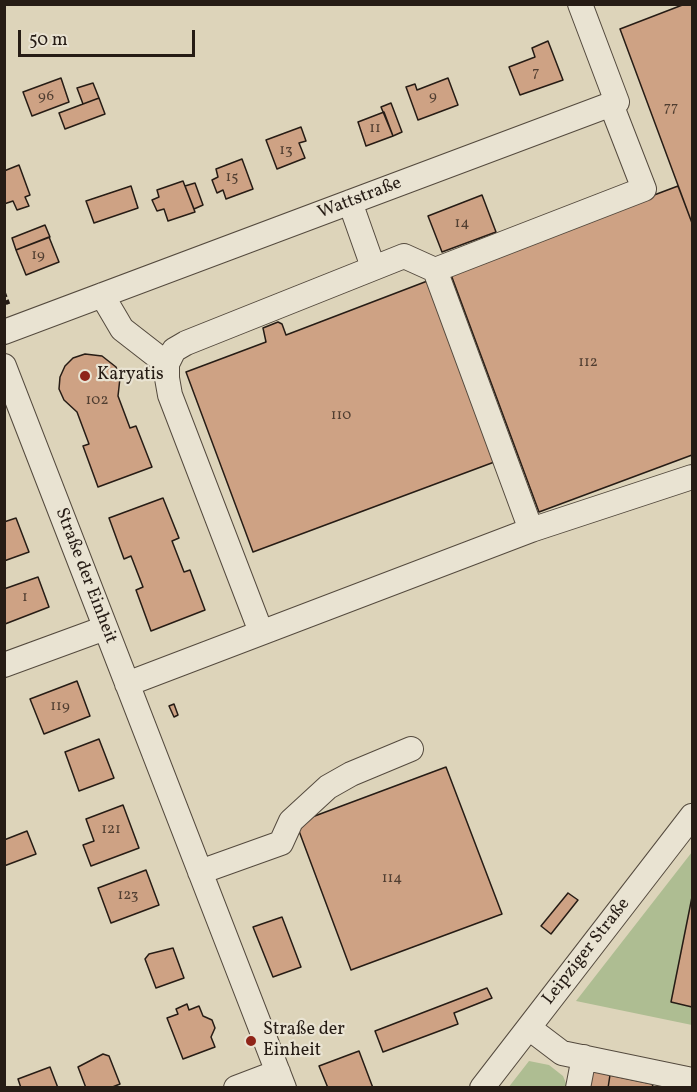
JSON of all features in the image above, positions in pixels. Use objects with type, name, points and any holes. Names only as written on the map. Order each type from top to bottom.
[{"type":"street","points":[[435,270],[644,189],[611,104],[617,102],[580,4]]},
{"type":"street","name":"Wattstraße","points":[[4,332],[611,104]]},
{"type":"street","points":[[350,202],[374,267]]},
{"type":"street","points":[[261,632],[170,395],[167,364],[174,350],[186,343],[374,267],[404,256],[435,270],[531,530]]},
{"type":"street","points":[[102,295],[122,329],[167,364]]},
{"type":"street","name":"Straße der Einheit","points":[[4,366],[281,1080]]},
{"type":"street","points":[[127,684],[531,530],[693,477]]},
{"type":"street","points":[[4,665],[105,628]]},
{"type":"street","points":[[200,872],[281,843],[291,821],[328,787],[351,774],[411,749]]},
{"type":"street","name":"Leipziger Straße","points":[[482,1088],[693,816]]},
{"type":"street","points":[[529,1028],[562,1053],[693,1080]]},
{"type":"street","points":[[578,1088],[584,1057]]},
{"type":"street","points":[[236,1088],[281,1080]]},
{"type":"green space","points":[[692,852],[692,1025],[576,1001]]},
{"type":"green space","points":[[529,1061],[549,1065],[563,1076],[568,1088],[508,1088]]},
{"type":"building","points":[[685,4],[692,4],[692,223],[620,29]]},
{"type":"building","points":[[548,41],[563,80],[520,95],[509,67],[535,57],[532,48]]},
{"type":"building","points":[[61,78],[69,102],[32,116],[23,92]]},
{"type":"building","points":[[448,78],[458,105],[418,120],[406,87],[415,84],[417,90]]},
{"type":"building","points":[[93,83],[99,98],[83,104],[77,88]]},
{"type":"building","points":[[99,98],[105,114],[65,129],[59,113]]},
{"type":"building","points":[[391,103],[402,132],[393,136],[381,107]]},
{"type":"building","points":[[384,112],[393,136],[366,146],[358,122]]},
{"type":"building","points":[[301,127],[306,141],[299,143],[305,158],[277,169],[266,140]]},
{"type":"building","points":[[242,159],[253,189],[226,199],[223,190],[217,193],[212,180],[218,177],[216,169]]},
{"type":"building","points":[[19,165],[30,195],[25,197],[29,206],[17,210],[13,201],[4,204],[4,171]]},
{"type":"building","points":[[183,181],[195,212],[168,221],[164,209],[157,211],[152,200],[159,197],[157,190]]},
{"type":"building","points":[[195,183],[203,205],[194,209],[185,186]]},
{"type":"building","points":[[131,186],[138,208],[94,223],[86,201]]},
{"type":"building","points":[[678,186],[692,223],[692,455],[539,512],[450,272]]},
{"type":"building","points":[[482,195],[496,232],[442,252],[428,216]]},
{"type":"building","points":[[45,225],[50,237],[16,250],[12,238]]},
{"type":"building","points":[[49,237],[59,262],[26,275],[16,250]]},
{"type":"building","points":[[430,280],[497,461],[253,552],[186,372],[266,342],[263,328],[278,322],[282,324],[286,335]]},
{"type":"building","points":[[85,354],[102,356],[116,367],[120,378],[118,396],[130,428],[136,426],[152,467],[98,487],[83,446],[89,444],[77,412],[64,400],[59,389],[60,377],[65,366],[73,358]]},
{"type":"building","points":[[163,498],[179,538],[172,541],[184,572],[190,570],[205,610],[151,631],[136,590],[143,587],[131,556],[124,559],[109,518]]},
{"type":"building","points":[[16,518],[29,552],[4,561],[4,522]]},
{"type":"building","points":[[38,577],[49,607],[5,624],[4,589]]},
{"type":"building","points":[[77,681],[90,716],[44,734],[30,699]]},
{"type":"building","points":[[174,704],[178,715],[174,717],[169,706]]},
{"type":"building","points":[[99,739],[114,778],[79,791],[65,752]]},
{"type":"building","points":[[446,767],[502,914],[351,970],[296,823]]},
{"type":"building","points":[[123,805],[139,848],[91,866],[83,845],[94,841],[86,819]]},
{"type":"building","points":[[27,831],[36,854],[4,866],[4,840]]},
{"type":"building","points":[[146,870],[159,905],[111,923],[98,888]]},
{"type":"building","points":[[568,893],[578,900],[551,934],[541,926]]},
{"type":"building","points":[[692,897],[692,1007],[671,1002]]},
{"type":"building","points":[[282,917],[301,967],[273,977],[253,927]]},
{"type":"building","points":[[173,948],[184,978],[156,988],[145,959],[149,954]]},
{"type":"building","points":[[487,988],[492,998],[454,1013],[458,1024],[383,1052],[375,1031]]},
{"type":"building","points":[[187,1004],[189,1010],[199,1006],[203,1016],[212,1020],[215,1028],[211,1037],[215,1047],[183,1059],[167,1018],[178,1014],[176,1009]]},
{"type":"building","points":[[359,1051],[373,1088],[328,1088],[319,1066]]},
{"type":"building","points":[[103,1054],[109,1056],[120,1084],[110,1088],[86,1088],[78,1067]]},
{"type":"building","points":[[50,1067],[58,1088],[21,1088],[18,1079]]},
{"type":"building","points":[[589,1070],[610,1075],[608,1088],[586,1088]]},
{"type":"building","points":[[610,1075],[653,1084],[652,1088],[608,1088]]},
{"type":"place","name":"Karyatis","points":[[85,376]]},
{"type":"place","name":"Straße der Einheit","points":[[251,1041]]}]
